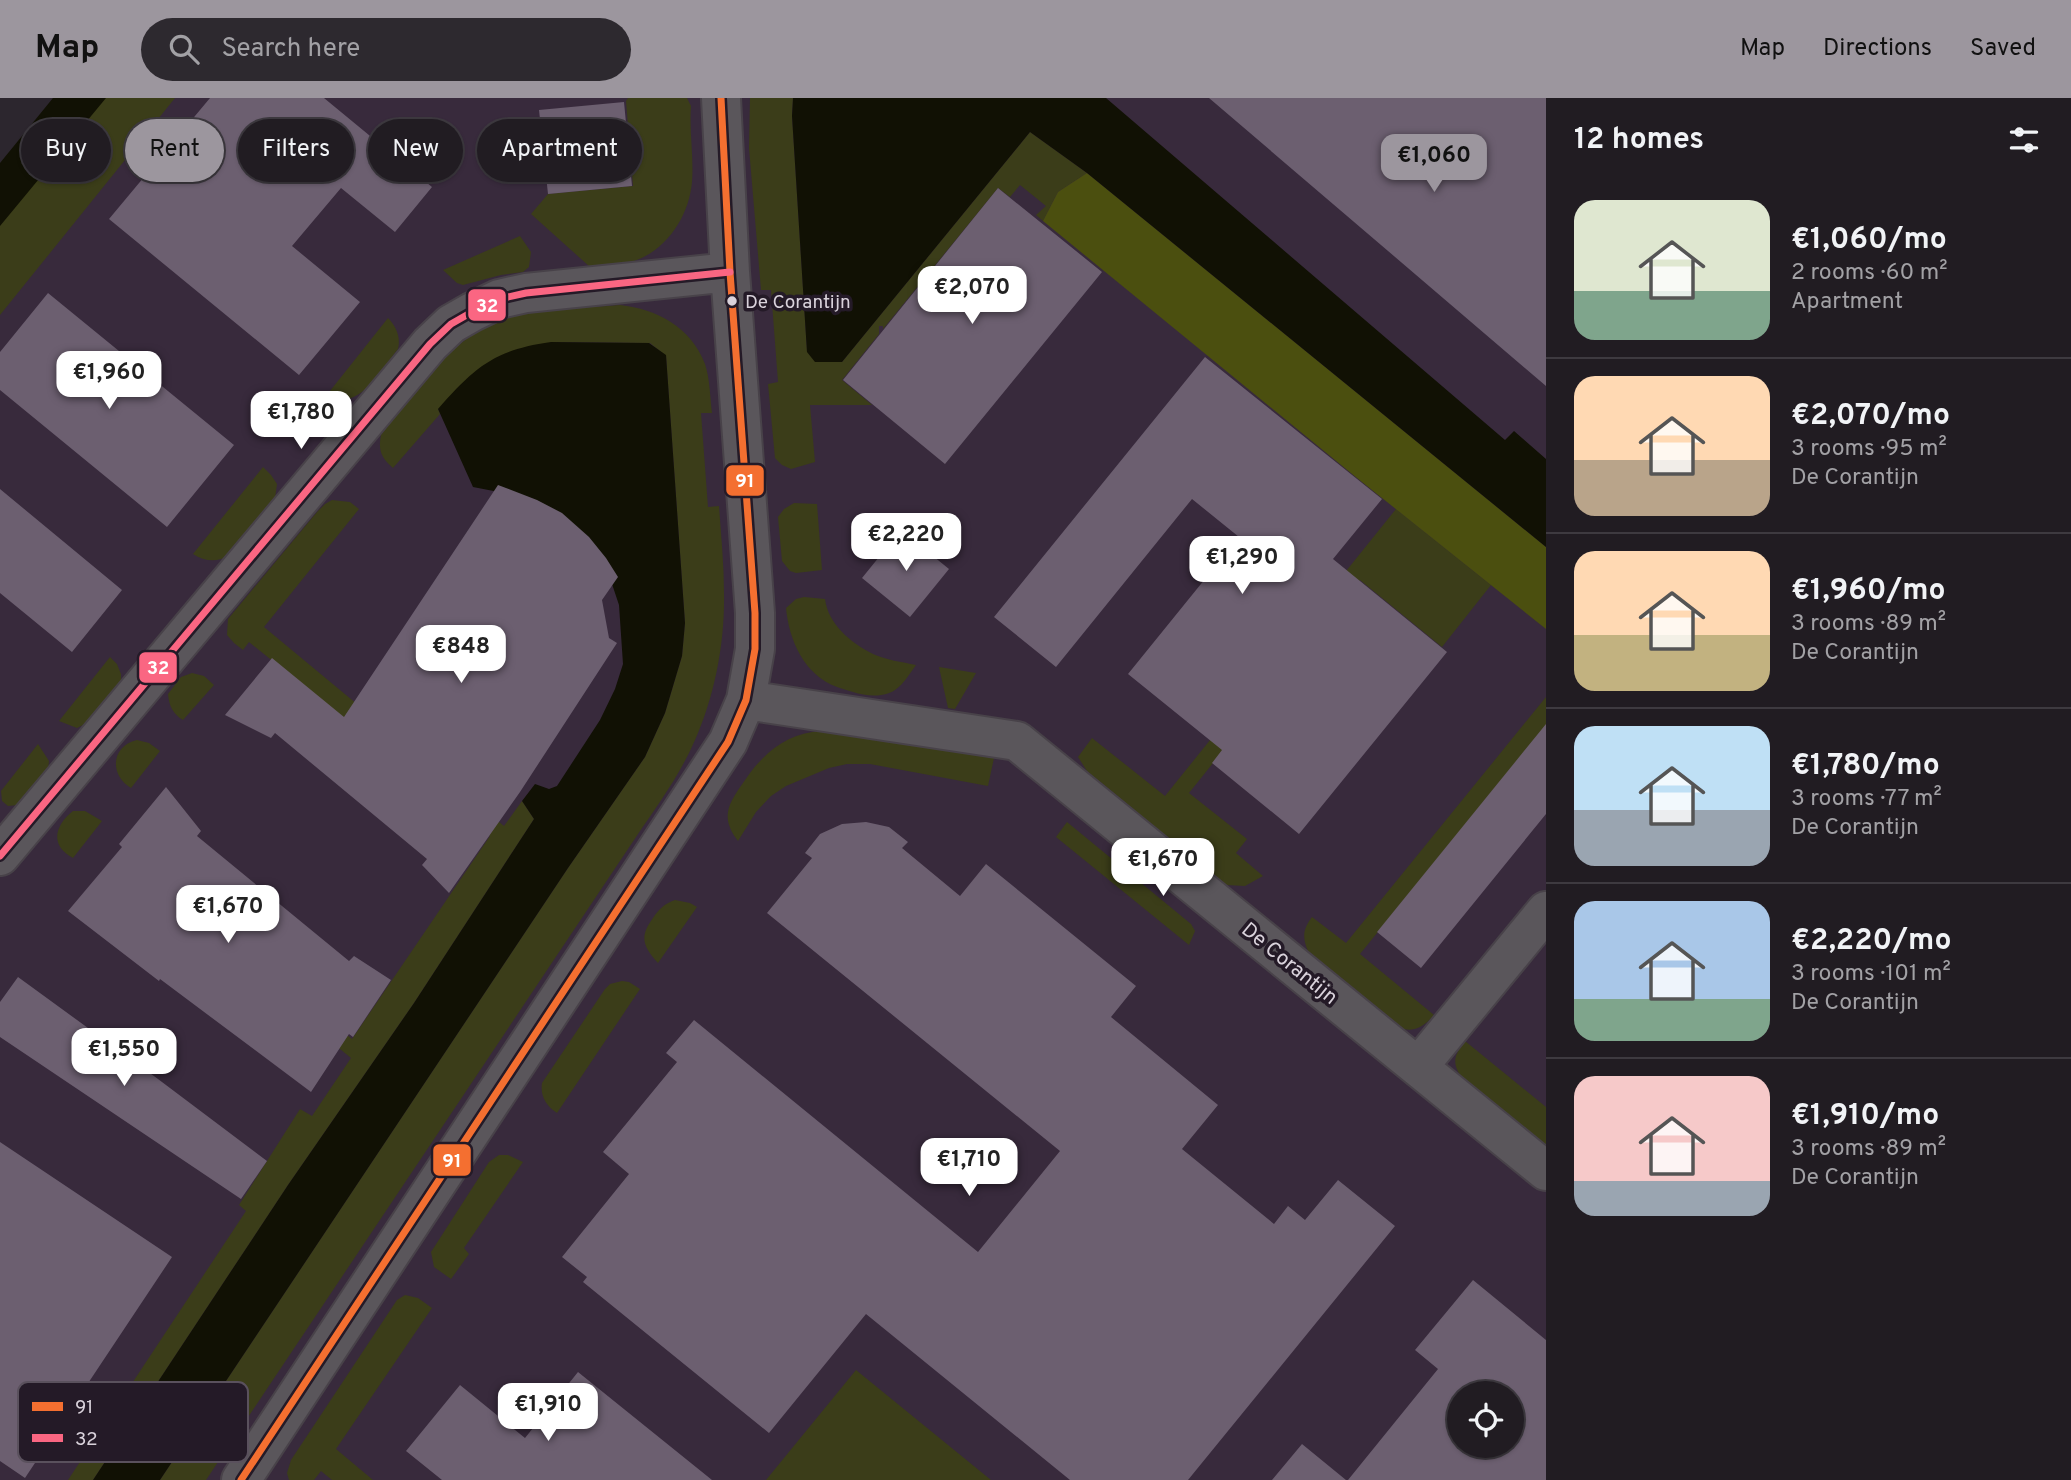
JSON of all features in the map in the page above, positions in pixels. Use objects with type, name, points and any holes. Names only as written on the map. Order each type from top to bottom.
[{"type":"street","points":[[241,1480],[728,742],[746,700],[755,649],[755,614],[730,272],[721,98]]},
{"type":"street","points":[[0,856],[421,355],[451,324],[499,299],[526,293],[730,272]]},
{"type":"street","name":"De Corantijn","points":[[746,700],[1017,741],[1546,1171]]},
{"type":"street","points":[[1418,1067],[1546,911]]},
{"type":"shaded area","points":[[53,98],[106,98],[89,119],[36,119]]},
{"type":"shaded area","points":[[114,98],[1546,98],[1546,1480],[0,1480],[0,236],[45,182],[111,182],[111,119],[97,119]]},
{"type":"shaded area","points":[[793,98],[1106,98],[1505,440],[1514,431],[1546,459],[1546,547],[1087,173],[1030,132],[842,362],[815,362],[807,352]]},
{"type":"shaded area","points":[[21,137],[21,182],[36,182],[0,226],[0,163]]},
{"type":"shaded area","points":[[1087,173],[1546,547],[1546,629],[1043,221],[1058,192]]},
{"type":"shaded area","points":[[551,342],[649,343],[666,355],[685,623],[682,656],[665,713],[645,757],[225,1382],[158,1382],[288,1185],[414,1003],[534,819],[522,801],[535,784],[549,789],[557,786],[600,720],[615,689],[623,664],[619,605],[609,575],[509,494],[473,487],[438,409],[475,371],[500,356],[531,345]]},
{"type":"shaded area","points":[[105,1462],[172,1462],[160,1480],[93,1480]]},
{"type":"green space","points":[[103,98],[175,98],[158,119],[125,119],[125,160],[111,177],[111,119],[86,119]]},
{"type":"green space","points":[[628,98],[687,98],[691,106],[690,195],[681,219],[657,249],[634,261],[590,267],[531,214],[548,194],[633,186],[633,182],[642,182],[642,119],[627,119]]},
{"type":"green space","points":[[750,98],[793,98],[807,351],[815,361],[842,362],[1030,132],[1087,173],[1058,192],[1043,221],[1036,215],[1046,206],[1020,185],[1010,197],[998,188],[883,329],[883,326],[879,326],[879,334],[842,380],[872,405],[810,405],[815,462],[791,469],[775,458],[768,384],[778,382],[771,290],[761,290],[749,148]]},
{"type":"green space","points":[[34,182],[107,182],[0,315],[0,224]]},
{"type":"green space","points":[[520,236],[531,252],[529,267],[523,272],[463,285],[443,270]]},
{"type":"green space","points":[[620,305],[647,311],[682,330],[699,351],[705,364],[712,413],[701,413],[708,507],[719,506],[724,571],[721,649],[708,705],[689,753],[668,790],[248,1417],[248,1382],[225,1382],[645,757],[665,713],[682,656],[685,623],[666,356],[650,343],[551,342],[438,409],[440,414],[393,468],[380,449],[381,435],[426,379],[459,345],[478,331],[499,321],[522,314]]},
{"type":"green space","points":[[388,318],[397,332],[398,349],[376,378],[359,394],[349,399],[338,400],[326,396]]},
{"type":"green space","points":[[263,467],[277,484],[275,498],[228,556],[210,560],[193,554]]},
{"type":"green space","points":[[332,500],[350,502],[359,509],[264,627],[504,826],[522,801],[534,819],[414,1003],[288,1185],[158,1382],[133,1382],[246,1211],[239,1205],[300,1109],[312,1116],[351,1058],[155,898],[164,887],[352,1039],[490,836],[249,642],[243,650],[227,635],[228,619],[325,504]]},
{"type":"green space","points":[[794,503],[817,504],[822,570],[796,573],[790,571],[782,561],[778,517]]},
{"type":"green space","points":[[1396,509],[1491,585],[1442,647],[1360,580],[1189,793],[1247,839],[1236,853],[1263,876],[1245,886],[1226,885],[1087,771],[1078,757],[1092,738],[1165,796]]},
{"type":"green space","points":[[796,599],[825,599],[831,617],[842,632],[865,650],[883,658],[916,665],[895,690],[874,696],[839,688],[825,681],[800,655],[788,620],[786,608]]},
{"type":"green space","points":[[110,657],[117,664],[121,683],[91,721],[77,728],[59,721]]},
{"type":"green space","points":[[939,667],[976,673],[955,709],[948,708]]},
{"type":"green space","points":[[192,673],[204,676],[214,685],[183,720],[172,709],[168,694],[181,677]]},
{"type":"green space","points":[[1546,697],[1546,725],[1360,954],[1434,1015],[1421,1026],[1404,1029],[1308,951],[1304,937],[1307,925],[1312,917],[1346,943]]},
{"type":"green space","points":[[821,731],[994,758],[988,786],[870,764],[847,764],[829,768],[786,786],[771,796],[756,812],[738,841],[729,825],[728,811],[733,798],[750,773],[767,754],[786,741]]},
{"type":"green space","points":[[137,740],[149,743],[160,751],[131,788],[119,776],[116,761],[122,748]]},
{"type":"green space","points":[[38,744],[49,761],[48,770],[18,805],[8,806],[2,801],[1,791]]},
{"type":"green space","points":[[73,811],[85,811],[102,821],[73,858],[61,848],[57,836],[62,823]]},
{"type":"green space","points":[[1067,822],[1191,924],[1195,931],[1189,945],[1056,837]]},
{"type":"green space","points":[[675,900],[697,907],[658,963],[646,946],[644,936],[660,909]]},
{"type":"green space","points":[[622,981],[640,989],[557,1113],[545,1100],[542,1083],[605,989],[610,984]]},
{"type":"green space","points":[[1465,1041],[1546,1107],[1546,1145],[1460,1075],[1456,1057]]},
{"type":"green space","points":[[499,1155],[508,1155],[523,1162],[464,1248],[469,1254],[451,1279],[434,1267],[431,1252],[489,1162]]},
{"type":"green space","points":[[405,1295],[418,1298],[432,1308],[336,1449],[373,1480],[332,1480],[321,1471],[314,1480],[289,1480],[287,1473],[291,1460],[397,1300]]},
{"type":"green space","points":[[856,1370],[991,1480],[766,1480]]},
{"type":"green space","points":[[80,1462],[105,1462],[93,1480],[68,1480]]},
{"type":"green space","points":[[172,1462],[218,1462],[206,1480],[160,1480]]},
{"type":"building","points":[[210,98],[324,98],[349,119],[238,119],[238,182],[354,182],[354,123],[368,134],[368,182],[426,182],[432,187],[395,232],[341,188],[292,246],[360,302],[299,375],[109,219],[140,182],[224,182],[224,119],[192,119]]},
{"type":"building","points":[[1209,98],[1546,98],[1546,386]]},
{"type":"building","points":[[624,102],[626,119],[540,119],[539,110]]},
{"type":"building","points":[[547,182],[632,182],[632,186],[548,194]]},
{"type":"building","points":[[998,188],[1102,272],[945,464],[843,380]]},
{"type":"building","points":[[48,293],[234,445],[167,527],[0,390],[0,352]]},
{"type":"building","points":[[1205,357],[1382,499],[1333,559],[1447,652],[1299,834],[1212,763],[1222,750],[1128,674],[1239,537],[1192,499],[1056,667],[994,617]]},
{"type":"building","points":[[498,485],[562,513],[589,537],[606,558],[618,577],[602,600],[609,638],[617,643],[520,792],[449,893],[422,865],[427,859],[275,733],[271,738],[225,715],[272,658],[344,717]]},
{"type":"building","points":[[0,489],[122,590],[72,652],[0,593]]},
{"type":"building","points":[[901,530],[949,569],[910,617],[862,578]]},
{"type":"building","points":[[1546,724],[1546,814],[1421,968],[1377,932]]},
{"type":"building","points":[[166,787],[201,831],[197,836],[349,961],[354,956],[391,980],[353,1037],[349,1034],[311,1092],[68,911],[122,847],[119,844]]},
{"type":"building","points":[[866,822],[889,827],[908,842],[902,848],[960,896],[986,864],[1136,986],[1111,1017],[1218,1105],[1182,1149],[1274,1224],[1288,1206],[1305,1220],[1338,1180],[1395,1226],[1188,1480],[1070,1480],[866,1314],[769,1433],[583,1282],[587,1277],[562,1257],[629,1174],[603,1152],[677,1062],[666,1053],[694,1020],[978,1252],[1060,1151],[767,913],[812,858],[805,853],[820,834],[842,824]]},
{"type":"building","points":[[18,977],[267,1161],[241,1199],[0,1037],[0,1002]]},
{"type":"building","points":[[0,1142],[172,1257],[89,1382],[18,1382],[18,1462],[36,1462],[25,1478],[0,1461]]},
{"type":"building","points":[[1473,1280],[1546,1340],[1546,1480],[1348,1480],[1438,1369],[1415,1350]]},
{"type":"building","points":[[578,1372],[712,1480],[442,1480],[406,1451],[460,1385],[525,1438]]},
{"type":"building","points":[[1302,1444],[1346,1480],[1272,1480]]},
{"type":"transit line","name":"91","points":[[241,1480],[728,742],[746,700],[755,649],[755,613],[730,272],[721,98]]},
{"type":"transit line","name":"32","points":[[0,856],[430,344],[451,324],[499,299],[526,293],[730,272]]},
{"type":"place","name":"De Corantijn","points":[[732,301]]}]
